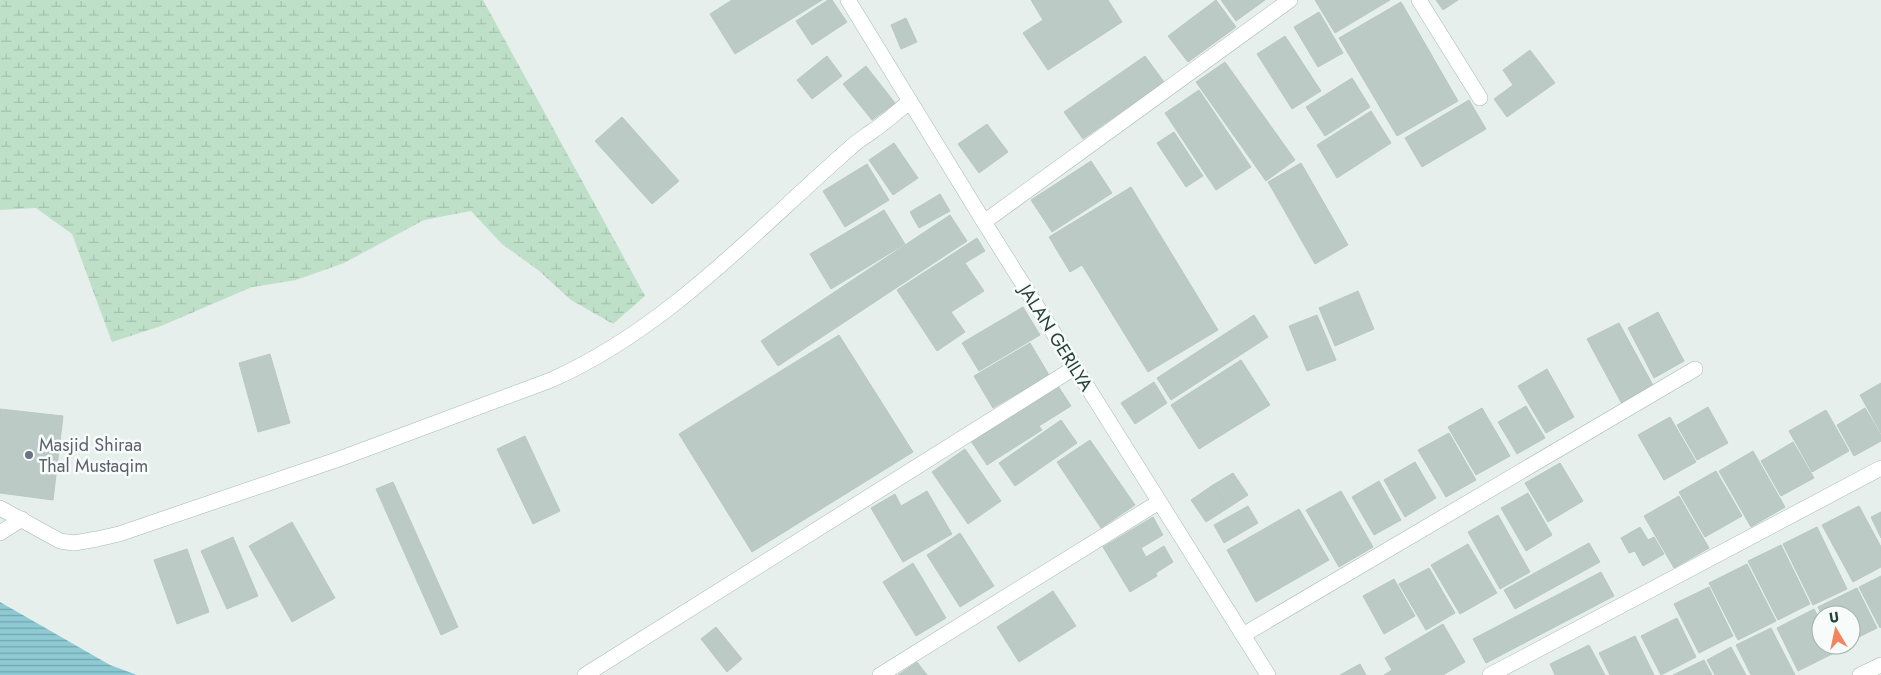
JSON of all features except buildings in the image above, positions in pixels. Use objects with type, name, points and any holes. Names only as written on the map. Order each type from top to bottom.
[{"type":"street","name":"JALAN GERILYA","points":[[848,0],[1074,368],[1268,675]]},
{"type":"street","points":[[984,222],[1290,0]]},
{"type":"street","points":[[1419,0],[1480,98]]},
{"type":"street","points":[[0,508],[60,541],[74,542],[119,534],[339,459],[581,367],[630,338],[668,310],[768,223],[851,146],[910,101]]},
{"type":"street","points":[[585,675],[1074,368]]},
{"type":"street","points":[[1243,635],[1695,369]]},
{"type":"street","points":[[1490,675],[1881,468]]},
{"type":"street","points":[[880,675],[1159,502]]},
{"type":"street","points":[[0,533],[22,519]]},
{"type":"street","points":[[1860,675],[1881,665]]},
{"type":"green space","points":[[0,0],[483,0],[645,296],[613,324],[571,300],[538,270],[502,244],[471,211],[424,220],[344,263],[296,280],[252,287],[161,326],[112,342],[72,234],[36,208],[0,210]]},
{"type":"water","points":[[0,602],[110,665],[137,675],[0,675]]},
{"type":"place","name":"Masjid Shiraa Thal Mustaqim","points":[[29,455]]}]
